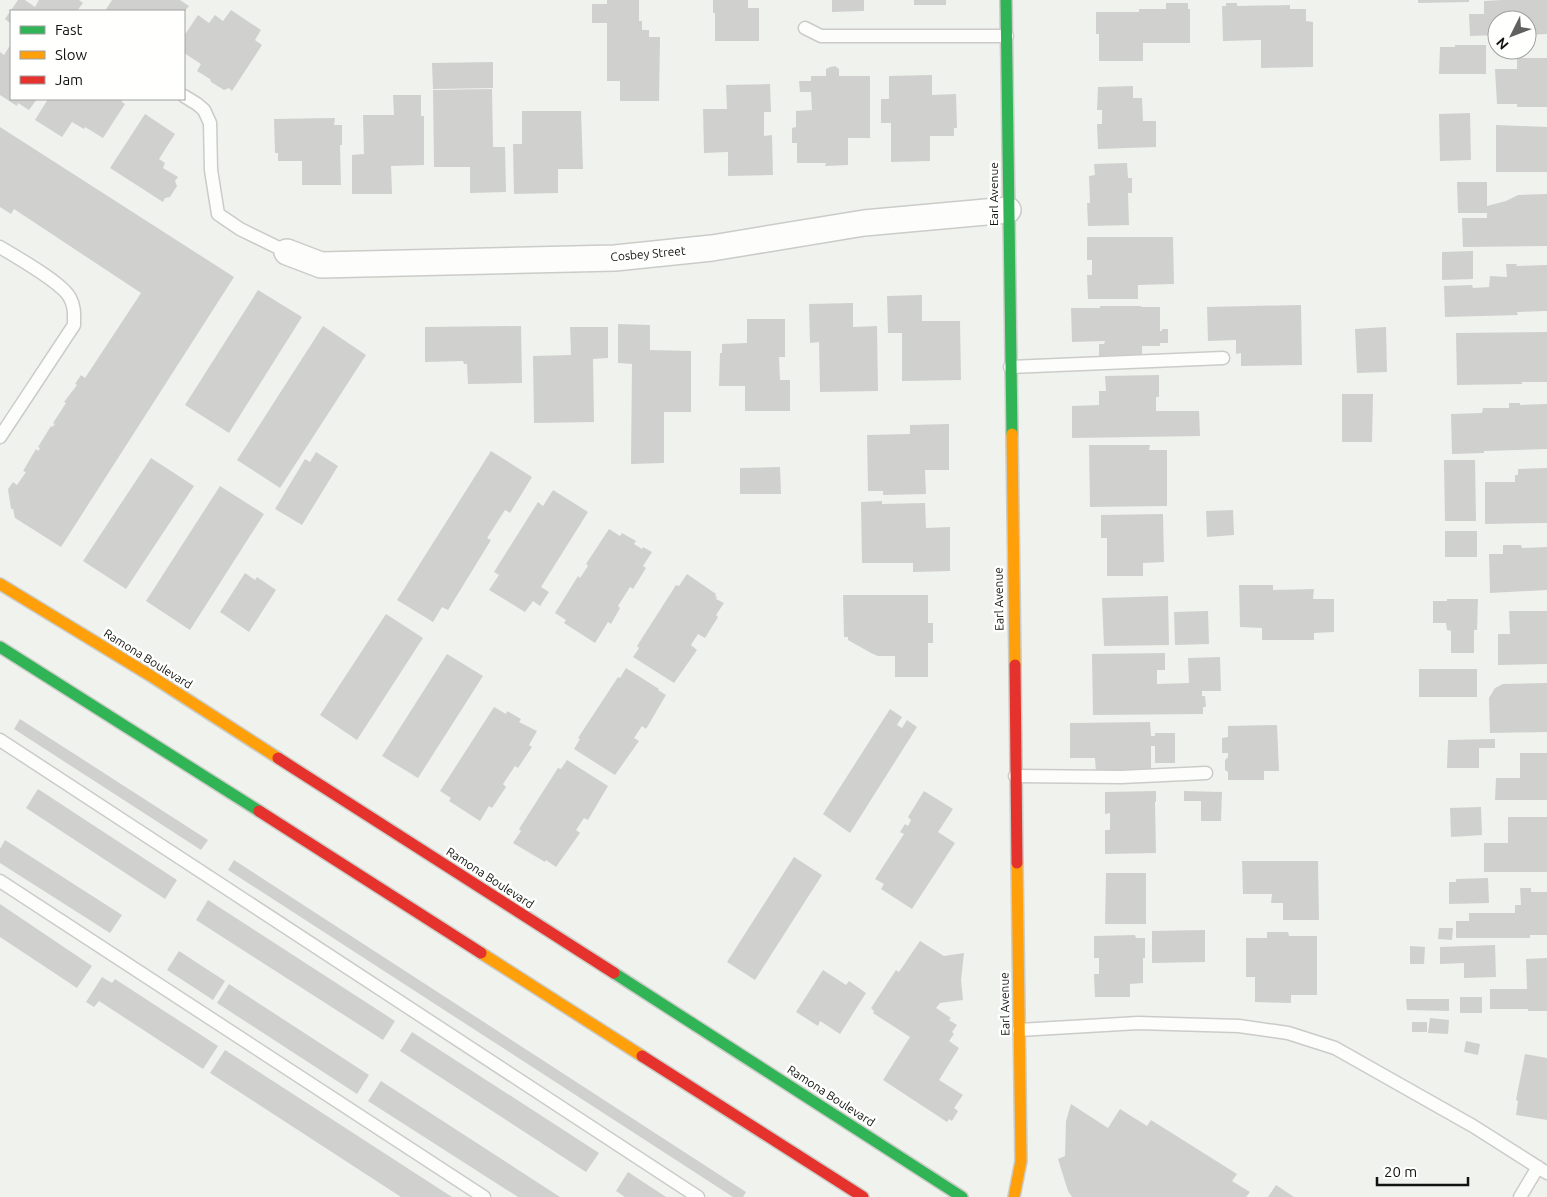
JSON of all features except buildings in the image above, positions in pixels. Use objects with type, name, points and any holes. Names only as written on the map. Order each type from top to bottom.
[{"type":"main road","name":"Earl Avenue","points":[[1006,0],[1021,1162],[1014,1197]]},
{"type":"main road","name":"Ramona Boulevard","points":[[0,584],[151,676],[962,1197]]},
{"type":"main road","points":[[0,647],[863,1197]]},
{"type":"street","name":"Cosbey Street","points":[[287,252],[322,265],[615,258],[712,248],[864,223],[1008,210]]},
{"type":"lane","points":[[804,28],[821,36],[1007,36]]},
{"type":"lane","points":[[185,97],[204,110],[210,124],[211,170],[218,214],[240,229],[287,252]]},
{"type":"lane","points":[[0,437],[74,325],[74,306],[70,295],[59,286],[1,250]]},
{"type":"lane","points":[[1010,367],[1223,358]]},
{"type":"lane","points":[[0,740],[698,1197]]},
{"type":"lane","points":[[1015,776],[1121,777],[1206,773]]},
{"type":"lane","points":[[0,881],[484,1197]]},
{"type":"lane","points":[[1019,1030],[1138,1023],[1239,1026],[1288,1033],[1335,1048],[1473,1126],[1542,1170],[1520,1197]]},
{"type":"traffic: fast","points":[[1006,0],[1012,434]]},
{"type":"traffic: fast","points":[[0,647],[259,811]]},
{"type":"traffic: fast","points":[[614,973],[962,1197]]},
{"type":"traffic: slow","points":[[1012,434],[1015,665]]},
{"type":"traffic: slow","points":[[0,584],[151,676],[278,758]]},
{"type":"traffic: slow","points":[[1014,1197],[1021,1161],[1017,863]]},
{"type":"traffic: slow","points":[[481,953],[642,1056]]},
{"type":"traffic: jam","points":[[1015,665],[1017,863]]},
{"type":"traffic: jam","points":[[278,758],[614,973]]},
{"type":"traffic: jam","points":[[259,811],[481,953]]},
{"type":"traffic: jam","points":[[642,1056],[863,1197]]}]
